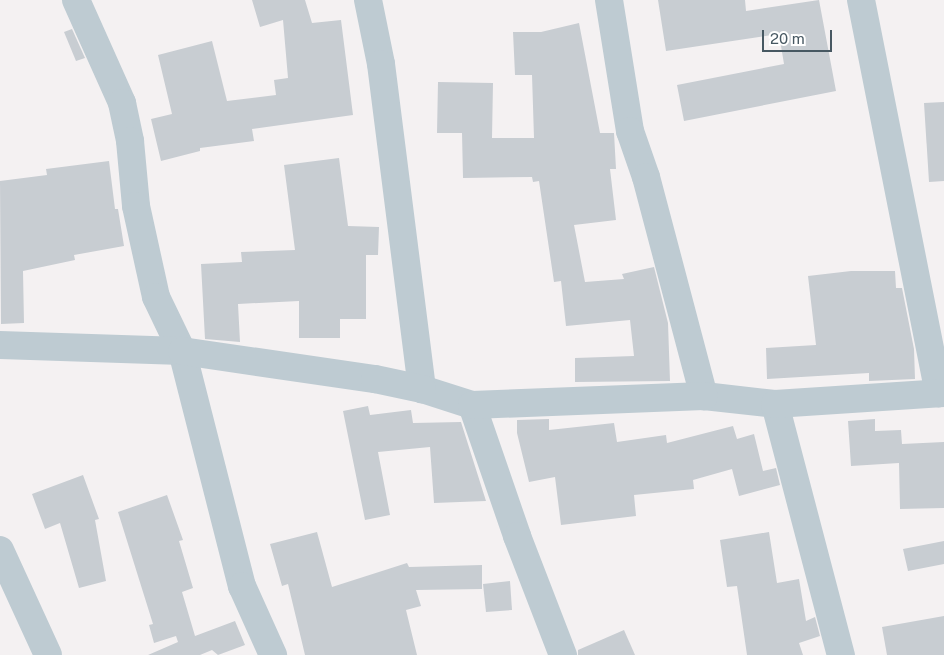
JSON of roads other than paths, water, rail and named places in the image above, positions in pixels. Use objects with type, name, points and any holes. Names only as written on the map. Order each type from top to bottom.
[{"type":"street","points":[[76,0],[122,103],[130,141],[136,206],[156,297],[182,351],[242,586],[273,655]]},
{"type":"street","points":[[368,0],[381,64],[422,390]]},
{"type":"street","points":[[609,0],[630,131],[646,177],[704,396]]},
{"type":"street","points":[[0,345],[182,351],[375,379],[422,390],[472,405],[704,396],[775,404],[941,393],[861,0]]},
{"type":"street","points":[[775,404],[842,655]]},
{"type":"street","points":[[472,405],[517,536],[563,655]]},
{"type":"street","points":[[0,550],[48,655]]}]
